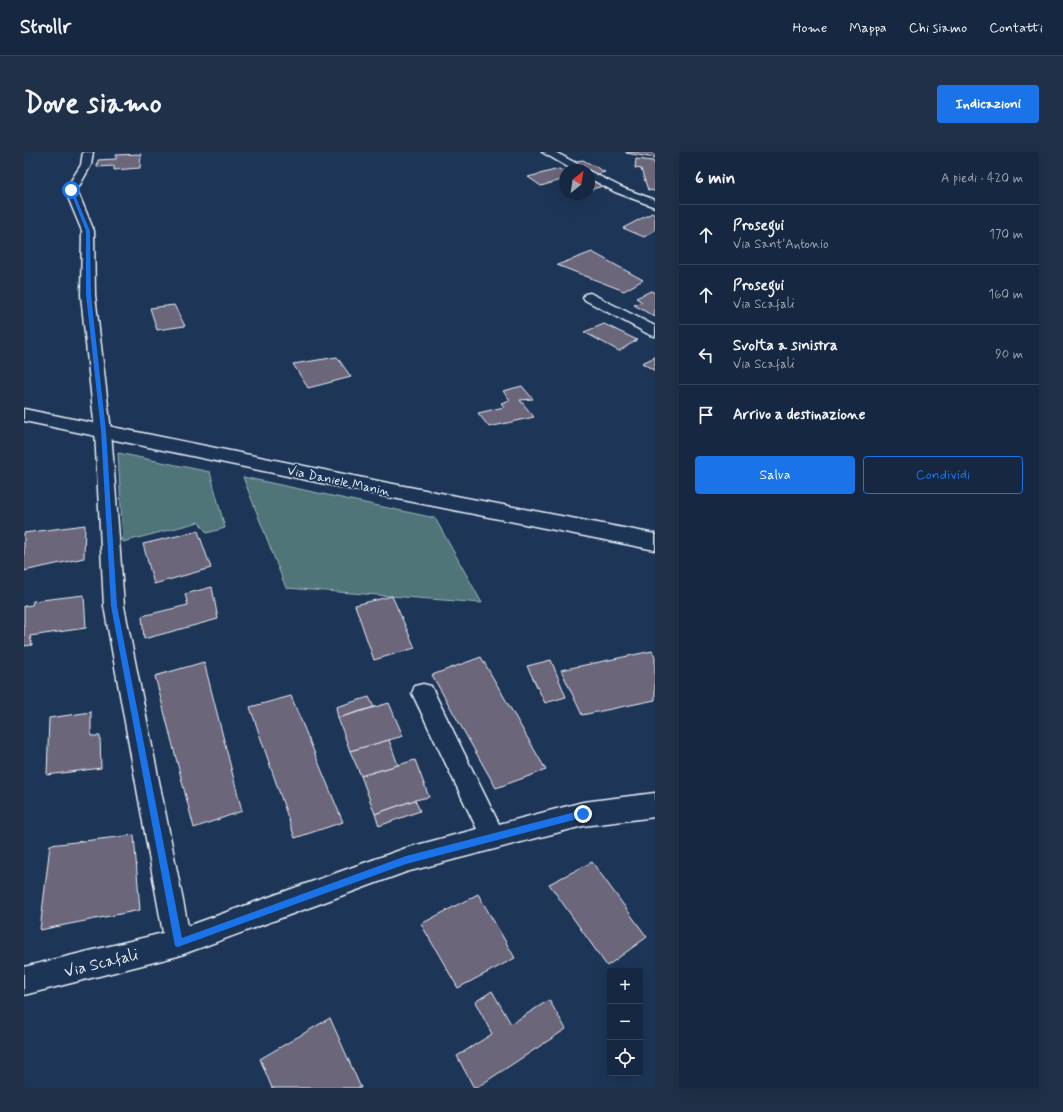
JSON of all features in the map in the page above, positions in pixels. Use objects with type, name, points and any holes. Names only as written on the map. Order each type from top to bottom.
[{"type":"main road","name":"Via Daniele Manin","points":[[24,415],[390,490],[655,542]]},
{"type":"street","points":[[88,152],[86,165],[71,190],[88,231],[88,295],[103,431],[114,606],[178,943]]},
{"type":"street","points":[[547,152],[570,164]]},
{"type":"street","points":[[595,177],[619,190],[655,204]]},
{"type":"street","points":[[590,296],[655,332]]},
{"type":"street","points":[[423,693],[493,837]]},
{"type":"street","name":"Via Scafali","points":[[24,980],[178,943],[406,860],[583,814],[655,805]]},
{"type":"green space","points":[[118,453],[210,472],[225,528],[207,533],[199,522],[123,542]]},
{"type":"green space","points":[[243,477],[435,518],[482,603],[286,588]]},
{"type":"building","points":[[655,152],[655,158],[626,153]]},
{"type":"building","points":[[141,154],[140,168],[114,170],[114,166],[97,167],[98,160],[116,159],[116,155]]},
{"type":"building","points":[[636,159],[653,161],[655,165],[655,191],[648,190],[641,169],[635,168]]},
{"type":"building","points":[[583,160],[590,164],[574,164],[570,162]]},
{"type":"building","points":[[595,167],[605,172],[595,175]]},
{"type":"building","points":[[559,169],[559,181],[541,186],[528,177]]},
{"type":"building","points":[[595,181],[603,186],[595,188]]},
{"type":"building","points":[[652,213],[655,215],[655,230],[644,237],[623,228]]},
{"type":"building","points":[[592,252],[643,280],[624,291],[557,265]]},
{"type":"building","points":[[651,291],[655,293],[655,317],[634,305],[642,302],[636,298]]},
{"type":"building","points":[[174,305],[185,326],[157,330],[150,308]]},
{"type":"building","points":[[604,324],[637,340],[619,351],[584,332]]},
{"type":"building","points":[[337,357],[351,377],[308,388],[293,364]]},
{"type":"building","points":[[655,357],[655,371],[642,363]]},
{"type":"building","points":[[522,386],[533,399],[520,400],[534,417],[489,427],[478,413],[504,407],[501,403],[510,400],[503,391]]},
{"type":"building","points":[[85,525],[84,558],[24,571],[24,533]]},
{"type":"building","points":[[198,531],[211,568],[154,584],[143,544]]},
{"type":"building","points":[[212,587],[218,619],[144,639],[142,616],[188,605],[185,594]]},
{"type":"building","points":[[84,595],[86,628],[30,636],[32,645],[24,646],[24,606],[32,605],[33,601]]},
{"type":"building","points":[[392,596],[415,648],[374,660],[355,605]]},
{"type":"building","points":[[652,651],[655,657],[655,700],[582,715],[561,670]]},
{"type":"building","points":[[481,657],[546,770],[496,788],[432,675]]},
{"type":"building","points":[[551,660],[566,697],[545,703],[527,666]]},
{"type":"building","points":[[204,662],[242,811],[194,828],[155,676]]},
{"type":"building","points":[[291,696],[343,822],[295,838],[250,707]]},
{"type":"building","points":[[369,697],[374,707],[338,718],[336,707]]},
{"type":"building","points":[[389,703],[403,736],[350,751],[338,718]]},
{"type":"building","points":[[91,712],[91,736],[100,736],[101,768],[47,775],[49,718]]},
{"type":"building","points":[[389,740],[398,765],[361,776],[350,751]]},
{"type":"building","points":[[415,760],[429,797],[415,800],[375,814],[361,776]]},
{"type":"building","points":[[415,800],[420,811],[379,826],[375,814]]},
{"type":"building","points":[[134,835],[140,910],[40,930],[50,845]]},
{"type":"building","points":[[592,862],[647,937],[607,966],[549,884]]},
{"type":"building","points":[[478,894],[515,958],[458,988],[421,924]]},
{"type":"building","points":[[492,991],[511,1024],[549,1000],[566,1029],[474,1088],[457,1056],[492,1034],[475,1002]]},
{"type":"building","points":[[330,1018],[361,1088],[272,1088],[260,1059]]},
{"type":"route","points":[[71,190],[88,231],[88,295],[103,431],[114,606],[178,943],[406,860],[583,814]]}]
